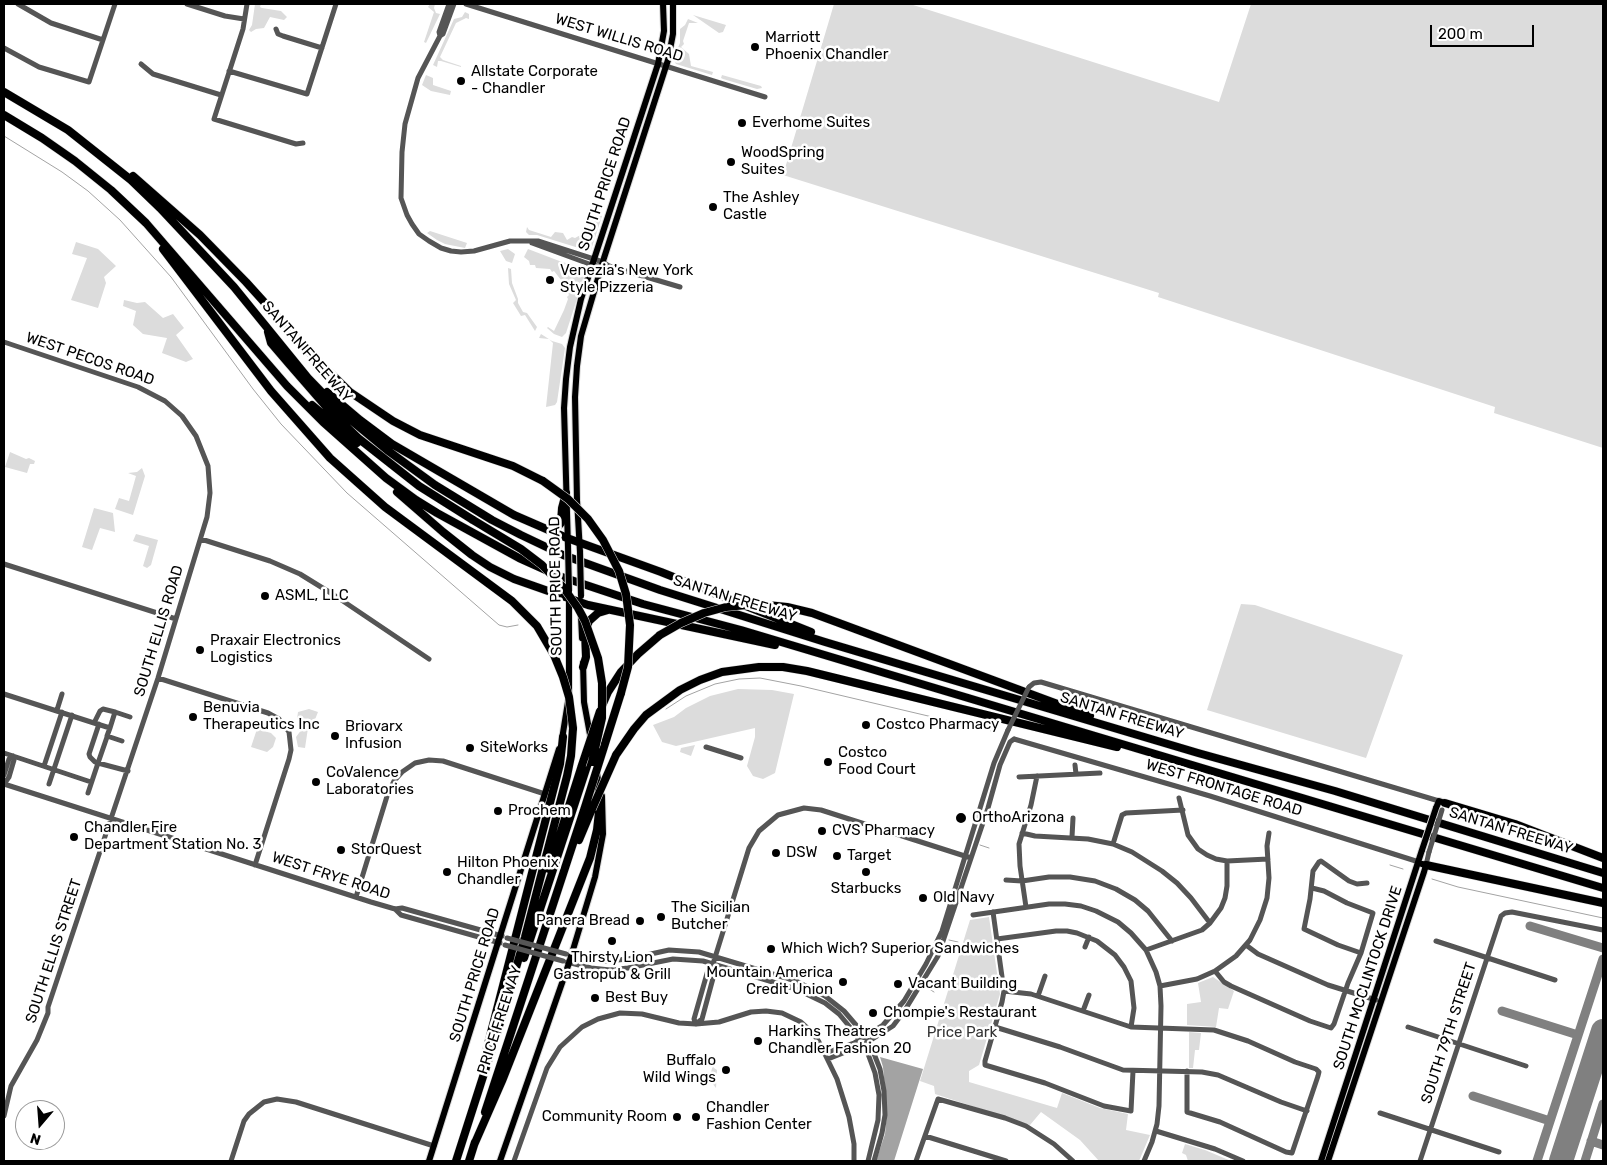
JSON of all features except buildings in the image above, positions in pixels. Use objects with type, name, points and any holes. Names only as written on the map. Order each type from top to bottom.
[{"type":"highway","name":"SANTAN FREEWAY","points":[[4,92],[68,130],[131,180],[234,287],[308,378],[341,412],[419,474],[463,503],[521,536],[563,555],[660,590],[1179,748],[1246,766],[1603,873]]},
{"type":"highway","name":"SANTAN FREEWAY","points":[[4,115],[75,161],[111,190],[146,223],[272,368],[323,422],[386,478],[416,500],[493,545],[559,576],[643,604],[741,630],[1603,888]]},
{"type":"highway","points":[[68,130],[128,172],[200,235],[246,282],[312,355],[350,392],[387,418],[420,435],[513,466],[543,481],[561,493],[588,519],[603,540],[619,571],[628,608],[630,636],[628,666],[588,808]]},
{"type":"highway","points":[[111,190],[166,252],[271,391],[322,450],[374,499],[521,609],[537,626],[554,655],[564,677],[569,697],[573,728],[571,756],[512,985]]},
{"type":"highway","points":[[266,328],[271,343],[318,398],[358,438],[409,479],[540,568],[562,591],[579,617],[592,651],[599,684],[597,727],[590,761],[527,971],[524,988]]},
{"type":"highway","points":[[272,368],[380,462],[416,489],[472,522]]},
{"type":"highway","points":[[308,378],[332,395],[376,433],[407,454],[498,506],[567,538],[580,548],[661,572],[773,618],[868,654]]},
{"type":"highway","points":[[323,422],[338,441],[442,532],[472,555],[506,575],[609,610],[760,642],[887,674]]},
{"type":"highway","points":[[543,528],[553,530],[561,523],[566,493]]},
{"type":"highway","points":[[512,985],[582,765],[608,692],[621,672],[660,635],[680,623],[704,613],[735,606],[757,604],[794,608],[812,613],[1053,703],[1246,766]]},
{"type":"highway","points":[[582,667],[586,657],[586,632],[589,621],[598,613],[609,610]]},
{"type":"highway","points":[[588,808],[616,755],[630,733],[646,715],[680,690],[700,680],[722,672],[773,666],[807,671],[1195,766]]},
{"type":"highway","points":[[468,1121],[560,764],[563,737]]},
{"type":"highway","points":[[474,1145],[491,1109],[542,983],[593,850],[599,804],[592,748]]},
{"type":"highway","points":[[512,985],[522,964],[590,761]]},
{"type":"highway","points":[[1440,806],[1515,824],[1603,858]]},
{"type":"highway","name":"PRICE FREEWAY","points":[[469,1161],[524,988],[588,808]]},
{"type":"highway","points":[[1422,864],[1603,903]]},
{"type":"highway","name":"PRICE FREEWAY","points":[[456,1161],[512,985]]},
{"type":"main road","name":"SOUTH PRICE ROAD","points":[[429,1161],[563,737],[570,681],[564,420],[566,379],[575,321],[658,64],[664,31],[663,4]]},
{"type":"main road","name":"SOUTH PRICE ROAD","points":[[500,1161],[595,877],[602,844],[602,793],[586,712],[582,667],[576,381],[583,326],[666,66],[673,34],[673,4]]},
{"type":"main road","points":[[634,138],[635,149],[633,156],[636,162]]},
{"type":"main road","points":[[625,165],[627,171],[624,184],[626,191]]},
{"type":"main road","name":"SOUTH MCCLINTOCK DRIVE","points":[[1321,1161],[1377,1001],[1440,806]]},
{"type":"main road","name":"SOUTH MCCLINTOCK DRIVE","points":[[1328,1161],[1377,1001]]},
{"type":"street","points":[[18,4],[51,23],[103,40]]},
{"type":"street","points":[[4,48],[39,67],[89,82],[115,4]]},
{"type":"street","points":[[187,4],[244,19]]},
{"type":"street","points":[[247,4],[214,119],[296,144],[303,142]]},
{"type":"street","points":[[229,71],[307,94],[336,4]]},
{"type":"street","points":[[440,36],[439,32],[449,4]]},
{"type":"street","points":[[454,4],[443,34],[440,36],[418,78],[405,124],[402,144],[401,198],[406,215],[419,234],[434,245],[451,251],[461,252],[474,251],[510,242],[538,241],[593,262],[680,287]]},
{"type":"street","name":"WEST WILLIS ROAD","points":[[466,4],[765,97]]},
{"type":"street","points":[[276,29],[278,34],[322,48]]},
{"type":"street","points":[[141,64],[153,74],[221,95]]},
{"type":"street","name":"WEST PECOS ROAD","points":[[4,342],[151,392],[182,416],[196,436],[202,449]]},
{"type":"street","name":"SOUTH ELLIS ROAD","points":[[112,819],[207,518],[210,493],[208,466],[202,449]]},
{"type":"street","points":[[201,539],[270,560],[300,574],[429,659]]},
{"type":"street","points":[[4,564],[176,619]]},
{"type":"street","points":[[158,678],[268,713],[278,719],[289,732],[290,759],[255,865]]},
{"type":"street","points":[[969,857],[994,763],[1030,687],[1038,682],[1440,806]]},
{"type":"street","points":[[4,694],[110,728]]},
{"type":"street","points":[[44,766],[62,694]]},
{"type":"street","points":[[128,772],[98,763],[92,760],[90,754],[100,711],[103,709],[130,717]]},
{"type":"street","points":[[88,794],[115,712]]},
{"type":"street","points":[[49,784],[72,715]]},
{"type":"street","points":[[828,1059],[893,1026],[938,956],[1002,759],[1010,742],[1014,739],[1008,730]]},
{"type":"street","points":[[107,736],[122,741]]},
{"type":"street","name":"WEST FRONTAGE ROAD","points":[[1014,739],[1201,793],[1422,864]]},
{"type":"street","points":[[706,747],[740,758]]},
{"type":"street","points":[[4,754],[91,782]]},
{"type":"street","points":[[4,775],[9,759],[13,756]]},
{"type":"street","points":[[4,784],[9,777],[14,760],[13,756]]},
{"type":"street","points":[[356,897],[388,793],[394,781],[402,772],[415,763],[433,759],[443,761],[545,794]]},
{"type":"street","points":[[1075,765],[1076,774]]},
{"type":"street","points":[[1018,777],[1100,773]]},
{"type":"street","points":[[1026,907],[1019,854],[1022,832],[1031,805],[1037,776]]},
{"type":"street","name":"WEST FRYE ROAD","points":[[4,784],[394,909],[401,915],[499,939],[507,938],[569,955],[596,960],[619,961],[669,950],[699,952],[716,957],[813,989],[840,1007],[854,1022],[864,1041]]},
{"type":"street","points":[[1179,798],[1183,810],[1185,828],[1198,849],[1216,859],[1227,861],[1268,859]]},
{"type":"street","points":[[696,1024],[694,1019],[708,970],[716,957],[749,848],[763,826],[774,818],[785,812],[805,808],[829,812],[969,857]]},
{"type":"street","points":[[1113,844],[1122,815],[1126,813],[1183,810]]},
{"type":"street","points":[[1072,837],[1073,818]]},
{"type":"street","name":"SOUTH ELLIS STREET","points":[[4,1116],[11,1086],[44,1025],[48,1007],[112,819]]},
{"type":"street","points":[[1022,832],[1035,836],[1072,837],[1113,844],[1132,852],[1177,883],[1210,923]]},
{"type":"street","points":[[1160,986],[1197,979],[1215,971],[1236,956],[1254,934],[1264,910],[1268,888],[1269,833]]},
{"type":"street","points":[[1146,950],[1202,930],[1210,923],[1221,908],[1225,898],[1227,861]]},
{"type":"street","points":[[1362,953],[1338,945],[1304,929],[1312,888],[1313,871],[1318,862],[1322,861],[1349,881],[1357,884],[1367,883]]},
{"type":"street","points":[[1006,880],[1022,881],[1049,877],[1070,877],[1095,881],[1116,889],[1148,910],[1172,941]]},
{"type":"street","points":[[1215,971],[1224,982],[1231,986],[1310,1021],[1331,1028],[1345,990],[1362,953],[1373,913],[1346,903],[1324,890],[1312,888]]},
{"type":"street","points":[[973,915],[1026,907],[1064,904],[1096,910],[1125,928],[1146,950],[1160,986],[1161,1028],[1159,1106],[1156,1131],[1144,1161]]},
{"type":"street","points":[[993,912],[1004,992],[985,1061],[986,1065],[1045,1083],[1104,1106],[1131,1111],[1133,1071]]},
{"type":"street","name":"SOUTH 79TH STREET","points":[[1420,1161],[1498,922],[1503,914],[1512,912],[1603,930]]},
{"type":"street","points":[[996,939],[1056,931],[1077,933],[1089,937],[1110,951],[1124,967],[1131,982],[1133,993],[1134,1008],[1131,1027]]},
{"type":"street","points":[[1085,947],[1089,937]]},
{"type":"street","name":"WEST FRYE ROAD","points":[[499,939],[505,945],[591,968],[610,970],[673,959],[689,959],[713,964],[807,993],[825,1003],[839,1014],[864,1041]]},
{"type":"street","points":[[1436,941],[1555,980]]},
{"type":"street","points":[[1246,945],[1258,954],[1328,985],[1377,1001]]},
{"type":"street","points":[[1038,996],[1045,976]]},
{"type":"street","points":[[1004,992],[1038,996],[1131,1027],[1214,1030],[1230,1034],[1316,1069],[1319,1072],[1292,1153],[1220,1122],[1187,1112],[1187,1071]]},
{"type":"street","points":[[1083,1012],[1089,995]]},
{"type":"street","points":[[514,1161],[547,1068],[560,1046],[578,1030],[598,1020],[620,1013],[642,1014],[696,1024],[719,1022],[751,1012],[770,1011],[782,1013],[801,1022],[815,1035],[842,1092],[850,1120],[854,1144],[854,1161]]},
{"type":"street","points":[[995,1027],[1060,1047],[1113,1067],[1133,1071],[1187,1071],[1218,1075],[1307,1111]]},
{"type":"street","points":[[1408,1027],[1526,1066]]},
{"type":"street","points":[[825,1053],[864,1041]]},
{"type":"street","points":[[864,1041],[875,1073],[879,1104],[877,1129],[868,1161]]},
{"type":"street","points":[[864,1041],[879,1066],[885,1099],[884,1126],[874,1161]]},
{"type":"street","points":[[916,1161],[938,1099],[1020,1124],[1047,1139],[1073,1161]]},
{"type":"street","points":[[231,1161],[246,1119],[255,1108],[270,1100],[296,1102],[434,1146]]},
{"type":"street","points":[[1380,1112],[1499,1152]]},
{"type":"street","points":[[1156,1131],[1215,1149],[1243,1161]]},
{"type":"street","points":[[925,1136],[1006,1161]]},
{"type":"green space","points":[[255,4],[261,4],[260,7],[262,8],[281,11],[287,17],[284,20],[270,17],[264,28],[251,32],[249,30],[252,25]]},
{"type":"green space","points":[[430,4],[435,4],[436,13],[440,14],[426,43],[424,42],[434,12],[428,7]]},
{"type":"green space","points":[[834,4],[910,4],[1219,102],[1251,4],[1603,4],[1603,448],[1494,413],[1495,407],[1158,297],[1159,293],[783,175]]},
{"type":"green space","points":[[465,12],[469,14],[469,19],[466,18],[456,23],[440,57],[461,67],[441,61],[438,61],[437,67],[433,65],[454,19],[462,17]]},
{"type":"green space","points":[[693,15],[726,25],[723,32],[719,33]]},
{"type":"green space","points":[[688,19],[698,23],[689,23],[683,41],[684,44],[681,47],[689,54],[691,66],[713,72],[712,75],[676,64],[673,59],[680,43],[680,29]]},
{"type":"green space","points":[[426,75],[433,78],[433,85],[451,91],[450,95],[431,91],[422,85]]},
{"type":"green space","points":[[722,75],[761,86],[762,88],[757,89],[723,79],[721,78]]},
{"type":"green space","points":[[599,214],[602,216],[591,250],[587,253],[582,249],[537,235],[529,235],[526,232],[527,227],[529,230],[551,237],[555,232],[563,233],[567,240],[586,232],[590,228],[586,220],[599,217]]},
{"type":"green space","points":[[430,231],[467,243],[465,248],[445,244],[427,233]]},
{"type":"green space","points":[[76,242],[98,249],[116,266],[104,277],[106,283],[98,308],[71,300],[87,258],[72,254]]},
{"type":"green space","points":[[508,249],[515,254],[512,263],[506,261],[500,251]]},
{"type":"green space","points":[[528,249],[562,262],[585,268],[586,271],[566,333],[562,337],[554,334],[547,328],[554,331],[569,295],[565,285],[554,271],[530,265],[529,261],[524,257]]},
{"type":"green space","points":[[508,268],[511,269],[512,283],[518,303],[523,312],[527,313],[537,327],[535,331],[525,315],[521,316],[513,303],[516,300],[509,284]]},
{"type":"green space","points":[[124,300],[137,303],[145,302],[163,318],[173,314],[184,328],[176,335],[193,359],[186,362],[162,353],[167,338],[143,334],[133,325],[136,311],[123,306]]},
{"type":"green space","points":[[541,334],[549,339],[539,338]]},
{"type":"green space","points":[[549,339],[562,344],[565,348],[557,402],[555,405],[546,407],[553,343]]},
{"type":"green space","points":[[10,452],[35,461],[34,464],[30,464],[27,473],[5,467]]},
{"type":"green space","points":[[142,468],[145,476],[133,515],[115,509],[119,498],[129,501],[136,476],[128,473],[137,472]]},
{"type":"green space","points":[[94,508],[113,513],[115,532],[100,528],[92,550],[82,547]]},
{"type":"green space","points":[[136,534],[158,540],[151,565],[147,568],[143,566],[149,546],[133,541]]},
{"type":"green space","points":[[1241,604],[1255,605],[1403,655],[1366,758],[1207,710]]},
{"type":"green space","points":[[738,689],[772,690],[794,694],[775,773],[763,779],[753,776],[747,766],[755,737],[755,728],[676,746],[662,742],[653,725],[674,717],[686,708],[710,696]]},
{"type":"green space","points":[[309,709],[318,712],[314,722],[308,728],[305,748],[298,747],[296,737],[302,729],[297,719],[298,712]]},
{"type":"green space","points":[[257,729],[271,733],[276,738],[273,747],[267,752],[251,747]]},
{"type":"green space","points":[[695,745],[691,756],[680,752],[681,748]]},
{"type":"green space","name":"Price Park","points":[[989,917],[1000,994],[979,1065],[969,1071],[969,1082],[1057,1108],[1062,1093],[1100,1108],[1128,1114],[1126,1130],[1150,1135],[1139,1161],[1099,1161],[1080,1140],[1041,1112],[1030,1125],[935,1094],[934,1086],[920,1081],[970,920]]},
{"type":"green space","points":[[1213,977],[1234,991],[1228,1009],[1219,1008],[1216,1027],[1187,1025],[1187,1004],[1201,1002],[1198,983]]},
{"type":"green space","points":[[1189,1032],[1201,1033],[1199,1050],[1195,1050],[1193,1068],[1189,1068]]},
{"type":"green space","points":[[713,1065],[717,1070],[716,1088],[709,1079]]},
{"type":"green space","points":[[1185,1144],[1231,1161],[1188,1161],[1186,1155],[1182,1153]]},
{"type":"shaded area","points":[[880,1057],[923,1069],[894,1161],[876,1161],[885,1134],[887,1113],[883,1067]]},
{"type":"waterway","points":[[4,136],[62,172],[88,191],[120,220],[171,277],[281,424],[347,493],[499,625],[507,627],[518,625]]},
{"type":"waterway","points":[[666,709],[686,696],[715,684],[739,679],[760,678],[996,732]]},
{"type":"waterway","points":[[980,845],[989,848]]},
{"type":"waterway","points":[[1390,865],[1403,869]]},
{"type":"waterway","points":[[1432,879],[1458,887],[1603,918]]},
{"type":"waterway","points":[[949,940],[958,942]]},
{"type":"waterway","points":[[924,986],[934,992]]},
{"type":"taxiway","points":[[1530,926],[1603,948]]},
{"type":"taxiway","points":[[1537,1161],[1603,959]]},
{"type":"taxiway","points":[[1502,1011],[1578,1035]]},
{"type":"taxiway","points":[[1473,1096],[1550,1121]]},
{"type":"taxiway","points":[[1585,1161],[1603,1104]]},
{"type":"taxiway","points":[[1591,1141],[1603,1145]]},
{"type":"runway","points":[[1561,1161],[1603,1031]]},
{"type":"place","name":"Marriott Phoenix Chandler","points":[[755,47]]},
{"type":"place","name":"Allstate Corporate - Chandler","points":[[461,81]]},
{"type":"place","name":"Everhome Suites","points":[[742,123]]},
{"type":"place","name":"WoodSpring Suites","points":[[731,162]]},
{"type":"place","name":"The Ashley Castle","points":[[713,207]]},
{"type":"place","name":"Venezia's New York Style Pizzeria","points":[[550,280]]},
{"type":"place","name":"ASML, LLC","points":[[265,596]]},
{"type":"place","name":"Praxair Electronics Logistics","points":[[200,650]]},
{"type":"place","name":"Benuvia Therapeutics Inc","points":[[193,717]]},
{"type":"place","name":"Costco Pharmacy","points":[[866,725]]},
{"type":"place","name":"Briovarx Infusion","points":[[335,736]]},
{"type":"place","name":"SiteWorks","points":[[470,748]]},
{"type":"place","name":"Costco Food Court","points":[[828,762]]},
{"type":"place","name":"CoValence Laboratories","points":[[316,782]]},
{"type":"place","name":"Prochem","points":[[498,811]]},
{"type":"place","name":"OrthoArizona","points":[[961,818]]},
{"type":"place","name":"CVS Pharmacy","points":[[822,831]]},
{"type":"place","name":"Chandler Fire Department Station No. 3","points":[[74,837]]},
{"type":"place","name":"StorQuest","points":[[341,850]]},
{"type":"place","name":"DSW","points":[[776,853]]},
{"type":"place","name":"Target","points":[[837,856]]},
{"type":"place","name":"Hilton Phoenix Chandler","points":[[447,872]]},
{"type":"place","name":"Starbucks","points":[[866,872]]},
{"type":"place","name":"Old Navy","points":[[923,898]]},
{"type":"place","name":"The Sicilian Butcher","points":[[661,917]]},
{"type":"place","name":"Panera Bread","points":[[640,921]]},
{"type":"place","name":"Thirsty Lion Gastropub & Grill","points":[[612,941]]},
{"type":"place","name":"Which Wich? Superior Sandwiches","points":[[771,949]]},
{"type":"place","name":"Mountain America Credit Union","points":[[843,982]]},
{"type":"place","name":"Vacant Building","points":[[898,984]]},
{"type":"place","name":"Best Buy","points":[[595,998]]},
{"type":"place","name":"Chompie's Restaurant","points":[[873,1013]]},
{"type":"place","name":"Harkins Theatres Chandler Fashion 20","points":[[758,1041]]},
{"type":"place","name":"Buffalo Wild Wings","points":[[726,1070]]},
{"type":"place","name":"Community Room","points":[[677,1117]]},
{"type":"place","name":"Chandler Fashion Center","points":[[696,1117]]}]
